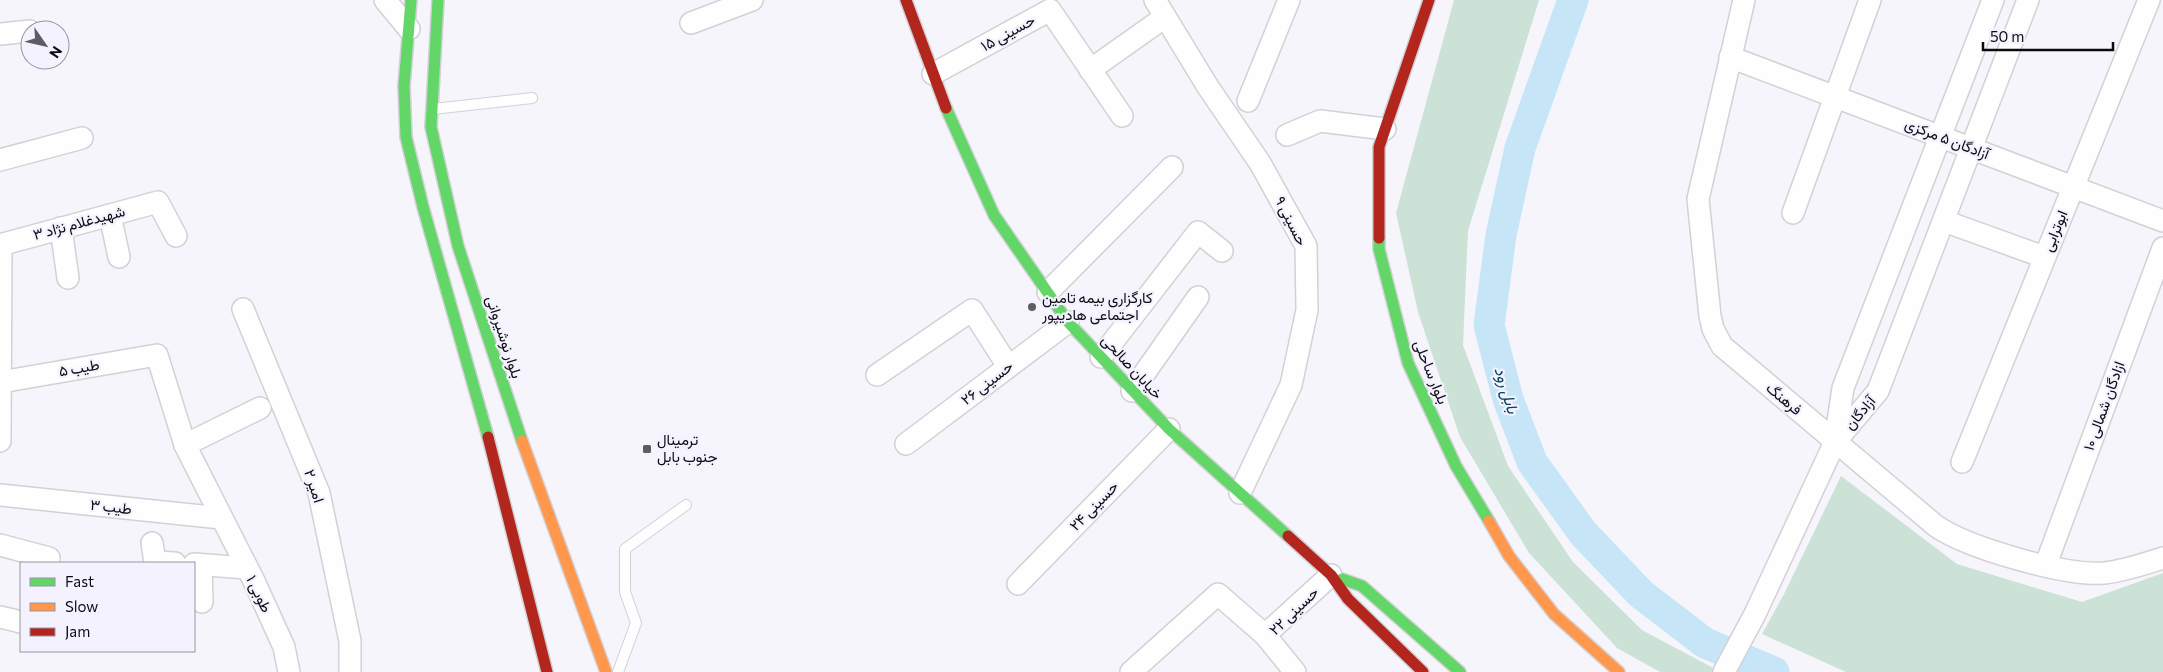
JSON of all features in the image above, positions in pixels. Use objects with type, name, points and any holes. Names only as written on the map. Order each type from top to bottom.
[{"type":"main road","points":[[411,0],[404,86],[406,137],[423,207],[496,464],[547,672]]},
{"type":"main road","name":"بلوار نوشیروانی","points":[[438,0],[431,127],[458,246],[524,448],[606,672]]},
{"type":"main road","name":"خيابان صالحی","points":[[906,0],[933,74],[994,215],[1068,322],[1169,429],[1331,576],[1348,599],[1423,672]]},
{"type":"main road","name":"بلوار ساحلی","points":[[1429,0],[1379,147],[1379,248],[1408,363],[1456,466],[1510,556],[1554,614],[1619,672]]},
{"type":"main road","name":"خيابان صالحی","points":[[1331,576],[1362,586],[1460,672]]},
{"type":"street","points":[[385,0],[409,29]]},
{"type":"street","points":[[691,23],[752,0]]},
{"type":"street","points":[[1248,100],[1289,0]]},
{"type":"street","name":"فرهنگ","points":[[1744,0],[1698,199],[1710,316],[1714,329],[1728,352],[1945,532],[1980,547],[2079,572],[2104,572],[2163,558]]},
{"type":"street","points":[[1793,213],[1870,0]]},
{"type":"street","name":"آزادگان","points":[[1835,442],[1843,388],[1993,0]]},
{"type":"street","name":"آزادگان","points":[[1835,442],[1878,391],[2028,0]]},
{"type":"street","name":"ابوترابی","points":[[1962,462],[2148,0]]},
{"type":"street","points":[[1090,70],[1160,8]]},
{"type":"street","name":"حسینی ٩","points":[[1160,8],[1208,87],[1260,163],[1306,246],[1307,310],[1291,385],[1240,493]]},
{"type":"street","name":"حسینی ۱۵","points":[[933,74],[1050,10],[1122,116]]},
{"type":"street","points":[[0,34],[20,32]]},
{"type":"street","name":"آزادگان ۵ مرکزی","points":[[1730,57],[2163,221]]},
{"type":"street","points":[[1287,135],[1320,121],[1385,129]]},
{"type":"street","points":[[0,160],[82,138]]},
{"type":"street","points":[[1048,292],[1172,167]]},
{"type":"street","name":"شهیدغلام نژاد ۳","points":[[0,245],[158,202],[176,236]]},
{"type":"street","points":[[110,215],[119,257]]},
{"type":"street","points":[[1944,221],[2044,257]]},
{"type":"street","points":[[61,228],[68,278]]},
{"type":"street","points":[[1101,357],[1198,232],[1222,251]]},
{"type":"street","points":[[0,245],[0,441]]},
{"type":"street","name":"ازادگان شمالی ۱۰","points":[[2046,564],[2163,248]]},
{"type":"street","points":[[1132,391],[1198,297]]},
{"type":"street","name":"امیر ۲","points":[[243,309],[319,493],[350,641],[350,672]]},
{"type":"street","points":[[877,375],[972,310],[1008,366]]},
{"type":"street","name":"حسینی ۲۶","points":[[906,444],[1068,322]]},
{"type":"street","name":"طیب ۵","points":[[1,382],[157,355]]},
{"type":"street","name":"طوبی ۱","points":[[157,355],[186,445],[284,647],[289,672]]},
{"type":"street","points":[[186,445],[260,408]]},
{"type":"street","name":"حسینی ۲۴","points":[[1018,584],[1169,429]]},
{"type":"street","points":[[1724,672],[1755,614],[1835,442]]},
{"type":"street","name":"طیب ۳","points":[[0,495],[221,518]]},
{"type":"street","points":[[152,543],[155,562]]},
{"type":"street","points":[[0,545],[49,558]]},
{"type":"street","points":[[202,602],[197,565],[246,568]]},
{"type":"street","name":"حسینی ۲۲","points":[[1295,672],[1265,635],[1331,576]]},
{"type":"street","points":[[1130,672],[1218,594],[1265,635]]},
{"type":"street","points":[[0,617],[20,622]]},
{"type":"lane","points":[[432,109],[532,98]]},
{"type":"lane","points":[[618,672],[636,623],[625,592],[625,549],[686,505]]},
{"type":"green space","points":[[1454,0],[1539,0],[1468,231],[1463,345],[1508,466],[1573,562],[1642,630],[1721,672],[1660,672],[1617,648],[1529,553],[1460,437],[1418,312],[1396,213]]},
{"type":"green space","points":[[1841,476],[1957,564],[2082,602],[2163,573],[2163,672],[1846,672],[1762,634],[1784,594]]},
{"type":"waterway","name":"بابل رود","points":[[1573,0],[1520,148],[1501,235],[1489,325],[1508,399],[1532,462],[1583,533],[1641,594],[1705,643],[1774,672]]},
{"type":"traffic: fast","points":[[411,0],[404,86],[406,137],[423,207],[488,437]]},
{"type":"traffic: fast","points":[[438,0],[431,127],[458,246],[522,441]]},
{"type":"traffic: fast","points":[[946,108],[994,215],[1068,322],[1169,429],[1288,536]]},
{"type":"traffic: fast","points":[[1379,238],[1379,249],[1408,363],[1456,466],[1489,521]]},
{"type":"traffic: fast","points":[[1342,579],[1362,586],[1460,672]]},
{"type":"traffic: slow","points":[[522,441],[606,672]]},
{"type":"traffic: slow","points":[[1489,521],[1509,556],[1554,614],[1619,672]]},
{"type":"traffic: jam","points":[[906,0],[946,108]]},
{"type":"traffic: jam","points":[[1379,238],[1379,147],[1429,0]]},
{"type":"traffic: jam","points":[[488,437],[547,672]]},
{"type":"traffic: jam","points":[[1288,536],[1331,575],[1348,599],[1423,672]]},
{"type":"place","name":"کارگزاری بیمه تامین اجتماعی هادیپور","points":[[1032,307]]},
{"type":"place","name":"ترمینال جنوب بابل","points":[[647,449]]}]
